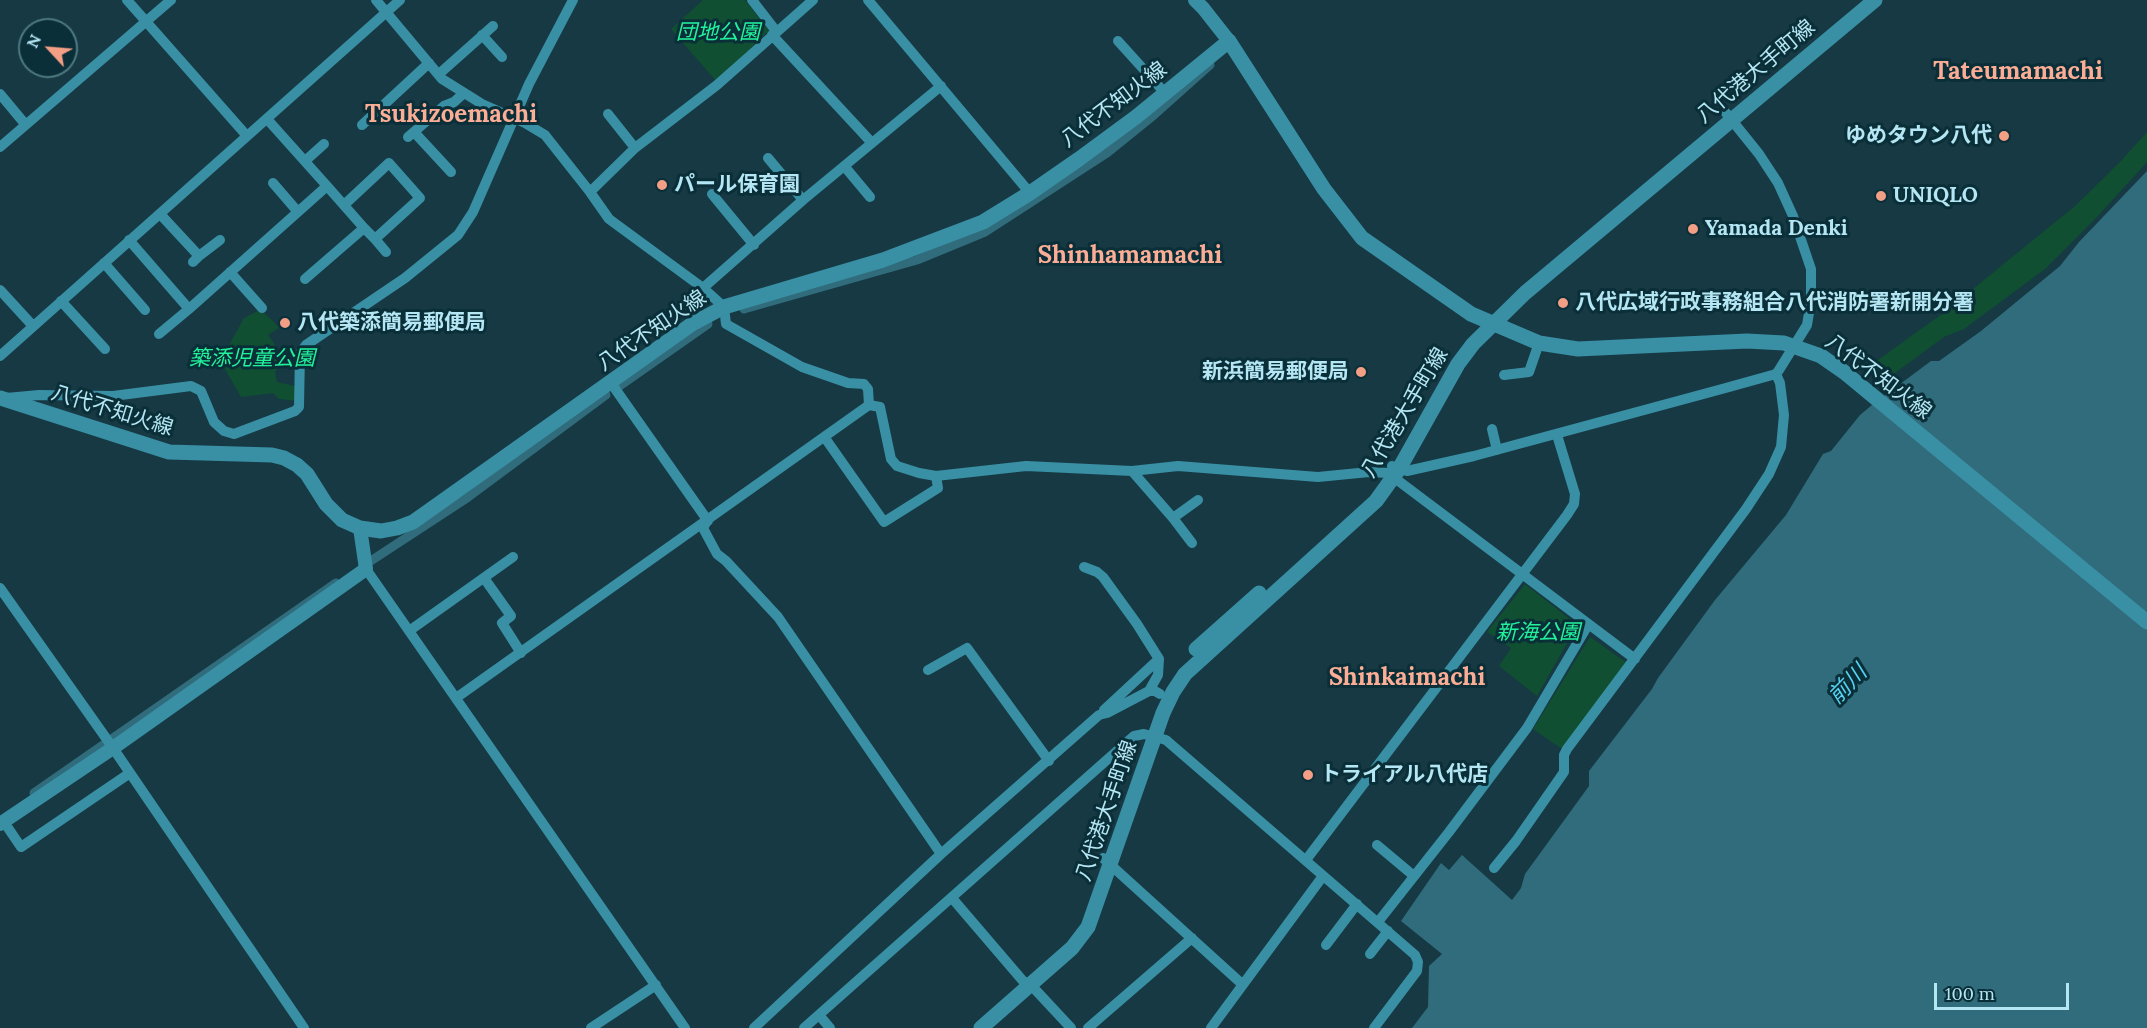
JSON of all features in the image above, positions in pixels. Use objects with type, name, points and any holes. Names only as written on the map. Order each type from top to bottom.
[{"type":"main road","name":"八代港大手町線","points":[[1729,117],[1860,0]]},
{"type":"main road","name":"八代港大手町線","points":[[1149,735],[1185,674],[1376,501],[1451,360],[1466,339],[1488,322],[1512,291],[1875,0]]},
{"type":"main road","name":"八代不知火線","points":[[0,398],[169,452],[272,455],[284,458],[307,474],[334,513],[361,536],[397,528],[413,522],[692,324],[724,307],[883,260],[983,222],[1030,193],[1136,117],[1229,41],[1324,189],[1362,238],[1462,307],[1488,322],[1539,343],[1578,349],[1747,340],[1784,343],[1821,356],[1844,372],[2147,622]]},
{"type":"main road","name":"八代港大手町線","points":[[969,1028],[1072,948],[1088,927],[1107,861],[1149,735],[1155,693],[1194,651],[1393,471]]},
{"type":"main road","name":"八代港大手町線","points":[[981,1028],[1027,982]]},
{"type":"street","points":[[127,0],[247,136]]},
{"type":"street","points":[[0,147],[171,0]]},
{"type":"street","points":[[376,0],[442,79],[482,104],[515,118],[545,135],[609,219],[703,288],[724,307],[726,324],[802,367],[848,383],[864,384],[868,389],[869,405]]},
{"type":"street","points":[[0,356],[400,0]]},
{"type":"street","points":[[0,398],[39,395],[113,396],[191,386],[201,391],[214,422],[224,431],[234,434],[295,411],[299,407],[300,353],[306,345],[405,278],[458,235],[473,212],[529,84],[573,0]]},
{"type":"street","points":[[752,0],[774,33],[872,143]]},
{"type":"street","points":[[590,192],[635,148],[717,85],[813,0]]},
{"type":"street","points":[[868,0],[1030,193]]},
{"type":"street","points":[[1194,0],[1229,41]]},
{"type":"street","points":[[439,74],[493,26]]},
{"type":"street","points":[[483,35],[502,57]]},
{"type":"street","points":[[1118,40],[1165,93]]},
{"type":"street","points":[[362,125],[429,63]]},
{"type":"street","points":[[703,288],[803,200],[941,86]]},
{"type":"street","points":[[451,172],[411,135],[444,106],[454,102],[464,93]]},
{"type":"street","points":[[0,94],[26,124]]},
{"type":"street","points":[[608,114],[635,148]]},
{"type":"street","points":[[456,698],[869,405],[880,407],[891,459],[897,466],[936,476],[1026,466],[1132,471],[1178,466],[1318,477],[1407,471],[1557,435],[1776,374],[1807,325],[1811,301],[1810,269],[1793,216],[1778,183],[1759,154],[1729,117]]},
{"type":"street","points":[[267,119],[386,252]]},
{"type":"street","points":[[305,161],[324,144]]},
{"type":"street","points":[[768,158],[803,200]]},
{"type":"street","points":[[344,205],[389,163],[420,198],[375,239]]},
{"type":"street","points":[[845,167],[870,197]]},
{"type":"street","points":[[273,183],[298,212]]},
{"type":"street","points":[[159,334],[327,186]]},
{"type":"street","points":[[712,194],[754,245]]},
{"type":"street","points":[[160,214],[196,259],[220,240]]},
{"type":"street","points":[[305,279],[364,228]]},
{"type":"street","points":[[129,240],[189,309]]},
{"type":"street","points":[[104,263],[145,310]]},
{"type":"street","points":[[230,272],[262,308]]},
{"type":"street","points":[[0,290],[33,326]]},
{"type":"street","points":[[61,300],[105,349]]},
{"type":"street","points":[[1504,375],[1529,372],[1539,343]]},
{"type":"street","points":[[1494,868],[1516,841],[1564,772],[1564,755],[1567,749],[1740,518],[1769,474],[1781,447],[1784,415],[1780,383],[1776,374]]},
{"type":"street","points":[[611,383],[708,521]]},
{"type":"street","points":[[1492,429],[1497,450]]},
{"type":"street","points":[[1306,860],[1574,504],[1575,494],[1557,435]]},
{"type":"street","points":[[825,438],[884,522],[938,488],[936,476]]},
{"type":"street","points":[[1132,471],[1192,543]]},
{"type":"street","points":[[1393,471],[1588,625],[1635,659]]},
{"type":"street","points":[[1173,518],[1198,500]]},
{"type":"street","points":[[708,521],[703,528],[717,554],[778,617],[942,854]]},
{"type":"street","points":[[361,536],[366,569],[685,1028]]},
{"type":"street","points":[[409,631],[513,557]]},
{"type":"street","points":[[1084,567],[1103,577],[1159,659],[1155,693],[1100,715]]},
{"type":"street","points":[[130,773],[21,847],[2,823],[113,748],[366,569]]},
{"type":"street","points":[[484,578],[511,616],[502,622],[521,653]]},
{"type":"street","points":[[0,588],[113,748],[304,1028]]},
{"type":"street","points":[[1378,922],[1527,728],[1588,625]]},
{"type":"street","points":[[928,670],[967,648],[1049,761]]},
{"type":"street","points":[[754,1028],[942,854],[1049,761],[1159,659]]},
{"type":"street","points":[[804,1028],[1134,736],[1149,735],[1167,740],[1415,955],[1418,962],[1417,971],[1374,1028]]},
{"type":"street","points":[[1377,845],[1414,876]]},
{"type":"street","points":[[1107,861],[1242,984]]},
{"type":"street","points":[[1211,1028],[1323,876]]},
{"type":"street","points":[[952,898],[1071,1028]]},
{"type":"street","points":[[1326,945],[1357,904]]},
{"type":"street","points":[[1370,954],[1388,931]]},
{"type":"street","points":[[1088,1028],[1192,938]]},
{"type":"street","points":[[591,1028],[656,985]]},
{"type":"street","points":[[819,1015],[830,1028]]},
{"type":"green space","name":"団地公園","points":[[703,0],[745,0],[769,31],[716,81],[671,29]]},
{"type":"green space","points":[[2147,132],[2147,162],[2045,269],[1964,329],[1944,337],[1880,384],[1868,367],[1942,314],[2075,206]]},
{"type":"green space","name":"築添児童公園","points":[[260,310],[279,328],[268,335],[276,346],[281,364],[275,372],[277,382],[295,386],[298,401],[279,399],[273,393],[241,397],[222,364],[225,352],[244,318]]},
{"type":"green space","name":"新海公園","points":[[1525,584],[1571,620],[1574,631],[1537,696],[1499,666],[1511,648],[1487,632]]},
{"type":"green space","points":[[1590,637],[1627,663],[1562,749],[1533,729]]},
{"type":"water","name":"前川","points":[[2147,171],[2147,1028],[1412,1028],[1428,1007],[1429,966],[1442,954],[1401,921],[1441,863],[1449,870],[1462,855],[1512,900],[1521,888],[1525,874],[1589,786],[1589,771],[1652,689],[1715,600],[1786,515],[1823,454],[1831,451],[1860,415],[1872,405],[1931,361],[1939,361],[1981,331],[2060,266],[2079,242]]},
{"type":"waterway","points":[[744,309],[917,260],[985,232],[1107,153],[1210,65]]},
{"type":"waterway","points":[[618,387],[708,324]]},
{"type":"waterway","points":[[363,566],[467,498],[606,395]]},
{"type":"waterway","points":[[34,793],[336,583]]},
{"type":"place","name":"ゆめタウン八代","points":[[2004,136]]},
{"type":"place","name":"パール保育園","points":[[662,185]]},
{"type":"place","name":"UNIQLO","points":[[1881,196]]},
{"type":"place","name":"Yamada Denki","points":[[1693,229]]},
{"type":"place","name":"八代広域行政事務組合八代消防署新開分署","points":[[1563,303]]},
{"type":"place","name":"八代築添簡易郵便局","points":[[285,323]]},
{"type":"place","name":"新浜簡易郵便局","points":[[1361,372]]},
{"type":"place","name":"トライアル八代店","points":[[1308,775]]},
{"type":"district","name":"Tateumamachi","points":[[2018,72]]},
{"type":"district","name":"Tsukizoemachi","points":[[451,115]]},
{"type":"district","name":"Shinhamamachi","points":[[1130,256]]},
{"type":"district","name":"Shinkaimachi","points":[[1407,678]]}]
